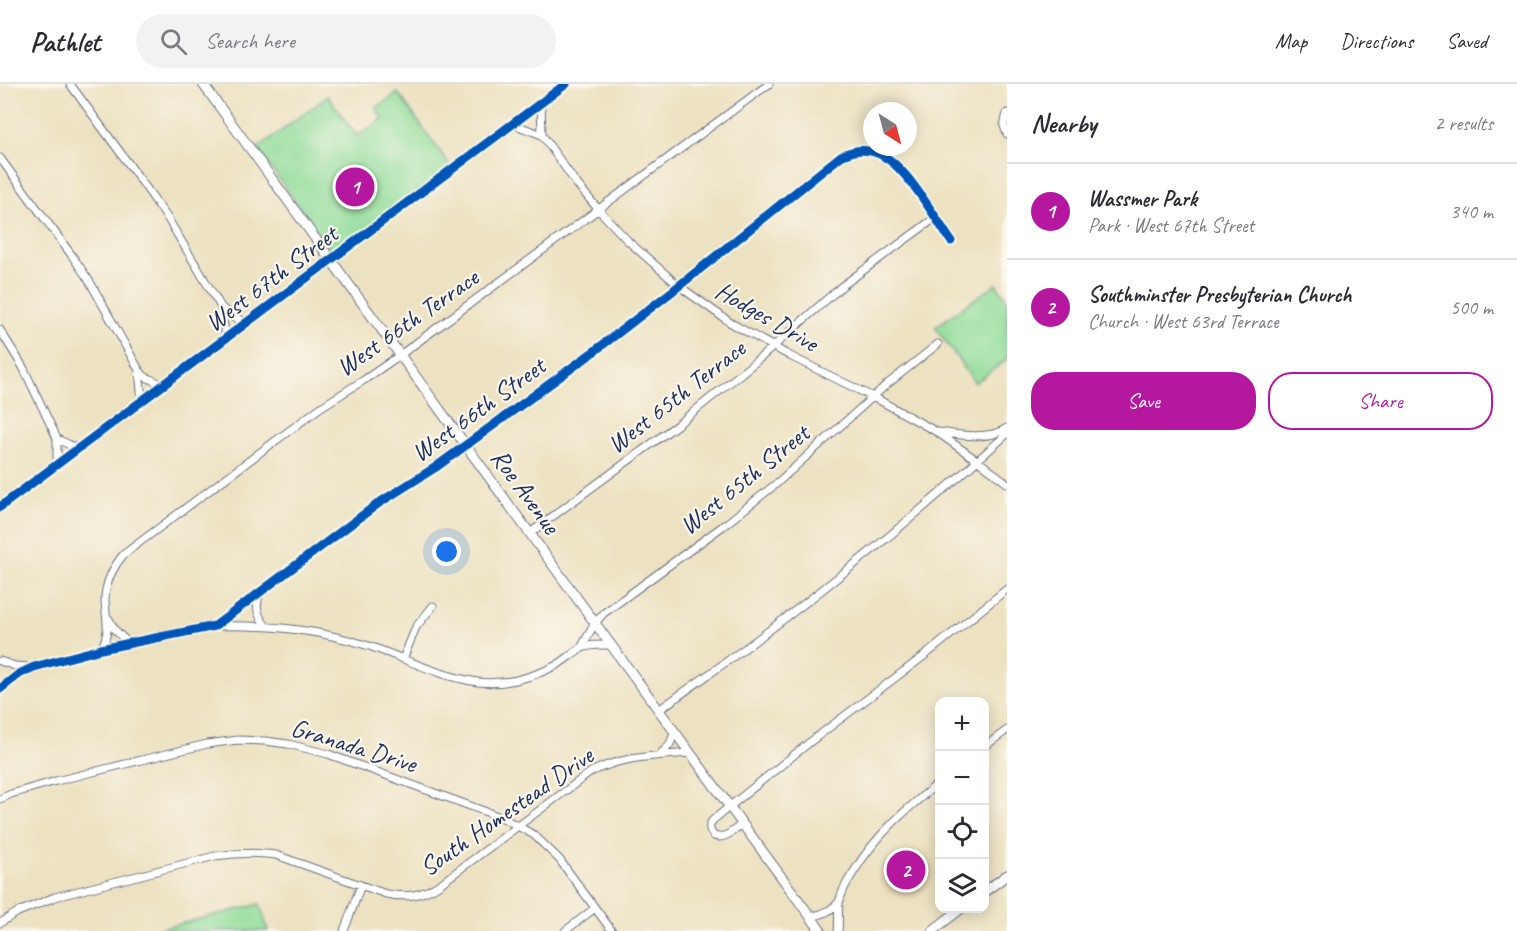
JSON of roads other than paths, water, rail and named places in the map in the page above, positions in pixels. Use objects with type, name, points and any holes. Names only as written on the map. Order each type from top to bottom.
[{"type":"main road","name":"Roe Avenue","points":[[203,84],[821,931]]},
{"type":"main road","name":"West 67th Street","points":[[0,507],[566,84]]},
{"type":"main road","points":[[989,888],[1007,875]]},
{"type":"main road","points":[[932,931],[957,913]]},
{"type":"street","points":[[70,84],[168,219],[221,307],[232,317],[248,322]]},
{"type":"street","name":"West 66th Terrace","points":[[101,649],[108,630],[106,586],[110,574],[124,554],[321,407],[400,355],[769,84]]},
{"type":"street","points":[[513,124],[542,135],[541,103]]},
{"type":"street","points":[[1007,113],[1004,126],[1007,134]]},
{"type":"street","name":"Hodges Drive","points":[[542,135],[576,183],[598,209],[628,241],[679,286],[732,323],[773,347],[937,432],[1007,483]]},
{"type":"street","name":"West 66th Street","points":[[0,689],[34,667],[101,649],[215,626],[379,503],[436,467],[583,360],[841,156],[854,151],[874,152],[892,162],[919,194],[935,218]]},
{"type":"street","points":[[0,158],[90,282],[139,370],[144,376],[163,385]]},
{"type":"street","points":[[935,218],[951,241]]},
{"type":"street","name":"West 65th Terrace","points":[[530,533],[677,425],[727,386],[842,286],[935,218]]},
{"type":"street","points":[[221,307],[226,338]]},
{"type":"street","points":[[0,330],[22,367],[57,439],[57,464]]},
{"type":"street","name":"West 65th Street","points":[[215,626],[266,626],[315,631],[353,641],[459,678],[478,682],[514,681],[538,674],[559,664],[581,648],[595,623],[604,613],[727,523],[776,484],[872,397],[938,344]]},
{"type":"street","points":[[139,370],[142,401]]},
{"type":"street","points":[[937,432],[976,435],[993,434],[1007,428]]},
{"type":"street","points":[[659,710],[824,589],[886,539],[1007,434]]},
{"type":"street","points":[[57,439],[80,447]]},
{"type":"street","points":[[742,824],[723,837],[717,838],[710,831],[709,824],[810,742],[928,653],[1007,589]]},
{"type":"street","points":[[261,591],[257,600],[257,611],[266,626]]},
{"type":"street","points":[[403,658],[416,627],[433,606]]},
{"type":"street","points":[[108,616],[114,629],[128,643]]},
{"type":"street","name":"West 65th Street","points":[[581,648],[611,645]]},
{"type":"street","points":[[0,661],[15,666],[34,667]]},
{"type":"street","points":[[989,743],[1007,730]]},
{"type":"street","points":[[658,756],[669,746],[675,732]]},
{"type":"street","name":"Granada Drive","points":[[0,799],[56,781],[207,744],[238,741],[288,744],[328,754],[503,818],[534,835],[559,859],[612,931]]},
{"type":"street","name":"South Homestead Drive","points":[[0,923],[18,912],[55,897],[215,856],[235,853],[276,855],[398,896],[414,896],[440,884],[581,779],[606,765],[624,760],[690,753]]},
{"type":"street","points":[[810,916],[825,913],[839,902],[861,858],[876,839],[935,785]]},
{"type":"street","points":[[2,790],[11,794]]},
{"type":"street","points":[[344,931],[361,885]]},
{"type":"street","points":[[838,931],[839,902]]},
{"type":"street","points":[[565,931],[595,908]]},
{"type":"place","name":"Wassmer Park","points":[[355,187]]},
{"type":"place","name":"Southminster Presbyterian Church","points":[[906,870]]}]
